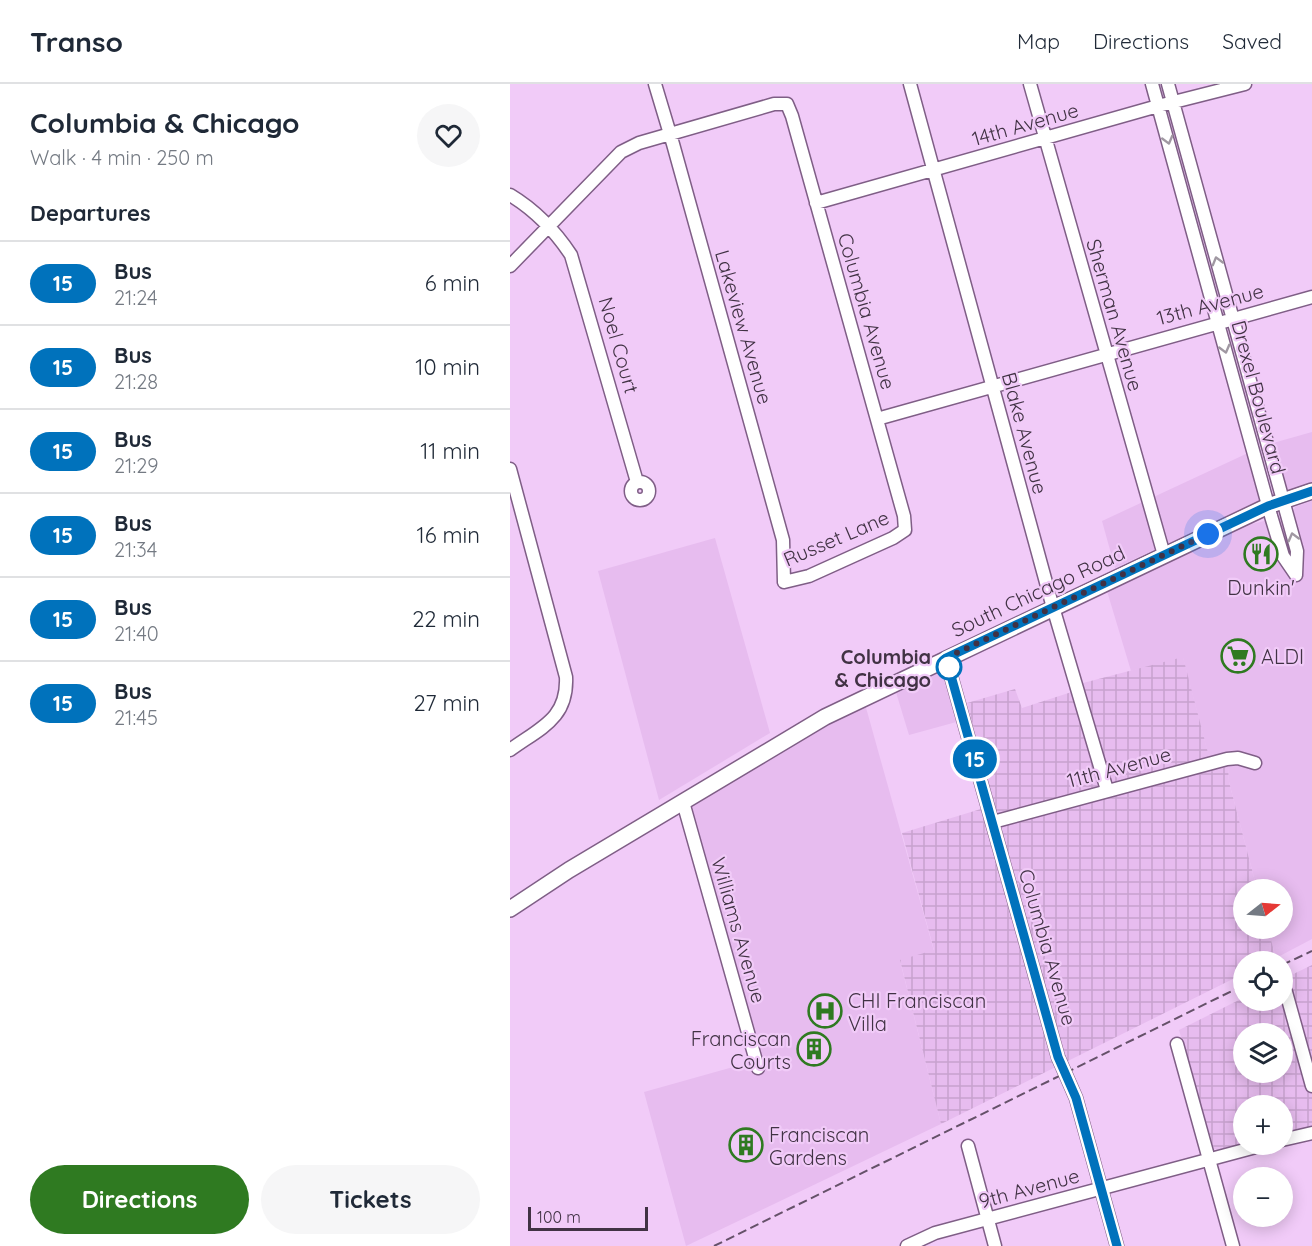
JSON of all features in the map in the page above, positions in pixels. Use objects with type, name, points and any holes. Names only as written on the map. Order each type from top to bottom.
[{"type":"main road","name":"South Chicago Road","points":[[510,909],[570,870],[825,717],[1268,506],[1312,491]]},
{"type":"street","name":"Lakeview Avenue","points":[[655,84],[783,540],[784,582]]},
{"type":"street","name":"Blake Avenue","points":[[910,84],[1053,608],[1107,790]]},
{"type":"street","name":"Sherman Avenue","points":[[1030,84],[1164,555]]},
{"type":"street","name":"Drexel Boulevard","points":[[1152,84],[1268,506],[1283,556],[1296,574],[1297,551],[1168,84]]},
{"type":"street","name":"14th Avenue","points":[[816,203],[1045,140],[1158,106],[1245,84]]},
{"type":"street","name":"Columbia Avenue","points":[[670,134],[774,105],[786,104],[792,116],[877,418],[904,516],[905,530]]},
{"type":"street","points":[[510,266],[621,152],[639,143],[670,134]]},
{"type":"street","name":"Noel Court","points":[[510,195],[528,206],[561,240],[572,255],[638,482]]},
{"type":"street","name":"13th Avenue","points":[[877,418],[1312,297]]},
{"type":"street","points":[[510,469],[566,677],[567,694],[556,716],[510,750]]},
{"type":"street","name":"Russet Lane","points":[[784,582],[809,576],[893,538],[905,530]]},
{"type":"street","name":"Columbia Avenue","points":[[946,658],[1058,1057],[1076,1098],[1117,1246]]},
{"type":"street","name":"11th Avenue","points":[[993,822],[1227,759],[1238,758],[1255,763]]},
{"type":"street","name":"Williams Avenue","points":[[683,802],[758,1068]]},
{"type":"street","points":[[1291,1011],[1312,1086]]},
{"type":"street","points":[[1177,1044],[1233,1246]]},
{"type":"street","points":[[1293,1137],[1312,1133]]},
{"type":"street","points":[[968,1146],[995,1246]]},
{"type":"street","name":"9th Avenue","points":[[906,1246],[928,1235],[1233,1153]]},
{"type":"shaded area","points":[[1312,432],[1312,482],[1286,488],[1273,443]]},
{"type":"shaded area","points":[[1248,453],[1260,495],[1259,501],[1115,568],[1102,521]]},
{"type":"shaded area","points":[[1312,501],[1312,939],[1289,951],[1274,951],[1271,939],[1293,939],[1293,879],[1254,879],[1229,782],[1228,767],[1213,773],[1183,658],[1131,671],[1107,591],[1252,524],[1292,514],[1295,507]]},
{"type":"shaded area","points":[[715,538],[770,733],[659,800],[598,571]]},
{"type":"shaded area","points":[[1183,657],[1213,772],[1228,766],[1229,782],[1254,879],[1233,879],[1233,939],[1271,939],[1274,951],[1233,951],[1233,979],[941,1124],[900,960],[934,950],[902,833],[994,805],[967,703],[1015,689],[1022,708],[1084,688],[1083,683]]},
{"type":"shaded area","points":[[936,671],[944,674],[947,679],[960,721],[909,735],[895,689]]},
{"type":"shaded area","name":"CHI Franciscan Villa","points":[[865,704],[934,951],[900,961],[941,1124],[686,1246],[644,1092],[751,1062],[680,811]]},
{"type":"shaded area","points":[[1312,965],[1312,1126],[1293,1131],[1293,1095],[1233,1095],[1233,1146],[1214,1149],[1179,1030],[1233,1003],[1233,1011],[1293,1011],[1293,974]]},
{"type":"railway","points":[[1293,960],[1312,951]]},
{"type":"railway","points":[[714,1246],[1233,990]]},
{"type":"bus line","name":"15","points":[[1117,1246],[1076,1098],[1058,1057],[946,658],[1268,506],[1312,491]]},
{"type":"place","name":"Dunkin'","points":[[1261,554]]},
{"type":"place","name":"ALDI","points":[[1238,656]]},
{"type":"place","name":"Columbia & Chicago","points":[[949,667]]},
{"type":"place","name":"CHI Franciscan Villa","points":[[825,1011]]},
{"type":"place","name":"Franciscan Courts","points":[[814,1049]]},
{"type":"place","name":"Franciscan Gardens","points":[[746,1145]]},
{"type":"route","points":[[949,667],[946,658],[1208,534]]}]
